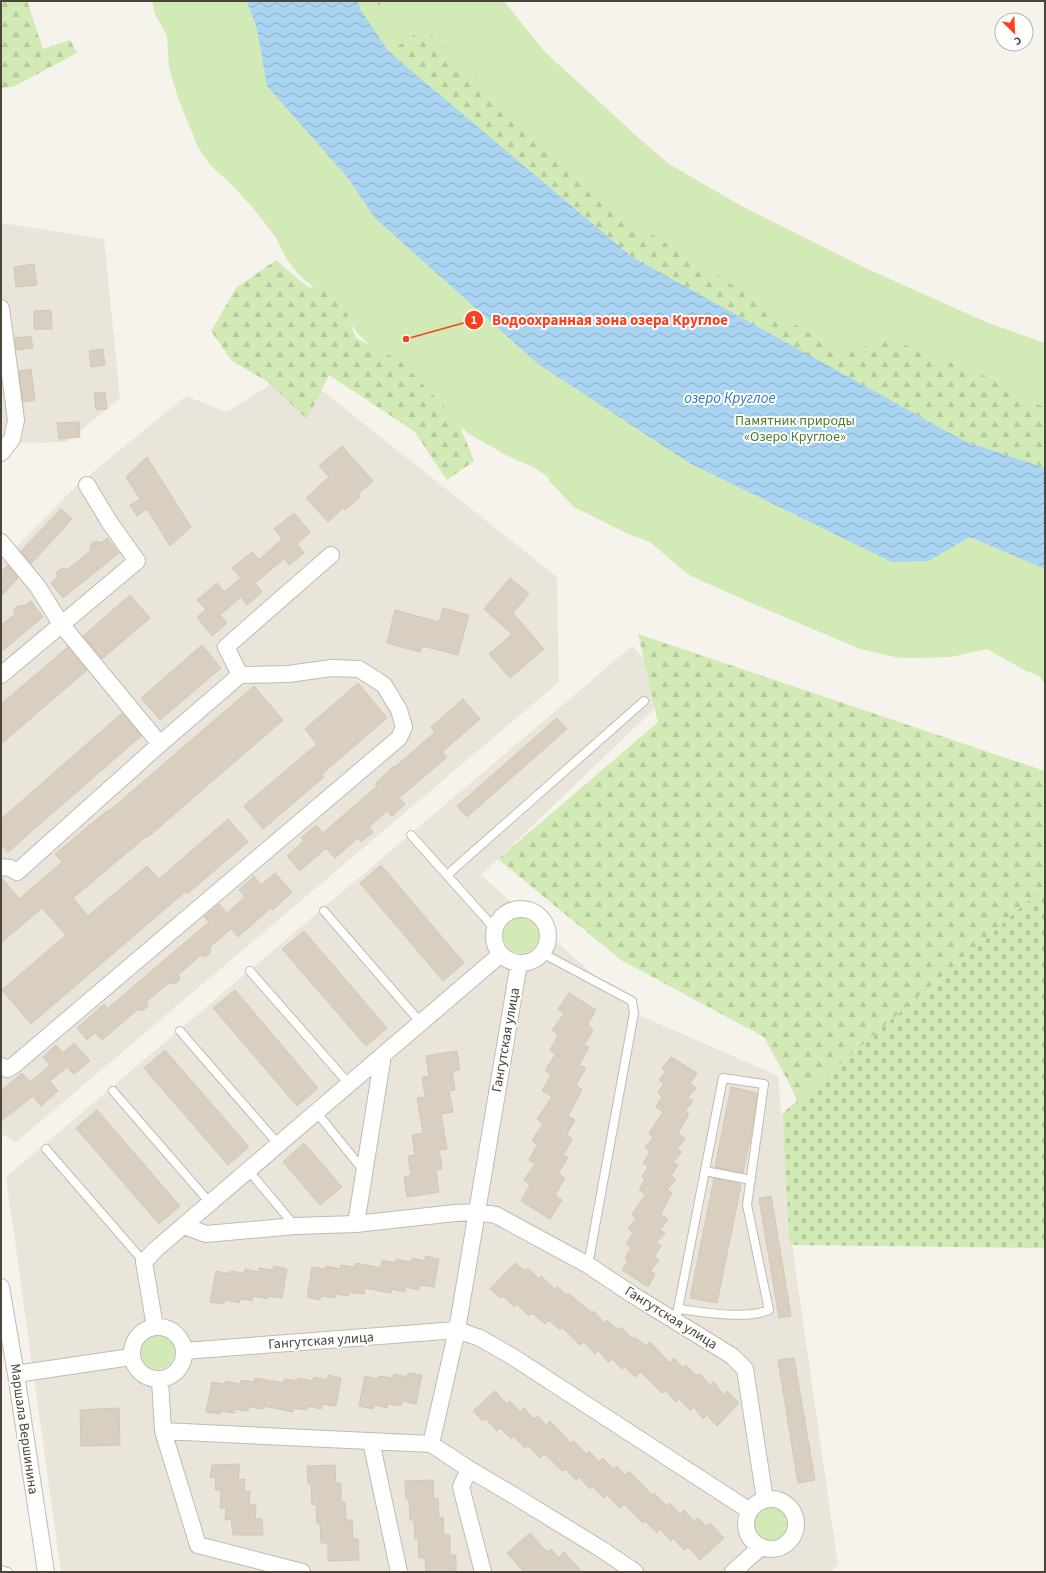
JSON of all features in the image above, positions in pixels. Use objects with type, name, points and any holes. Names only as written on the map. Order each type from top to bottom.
[{"type":"street","points":[[1,308],[16,420],[12,439],[1,454]]},
{"type":"street","points":[[1,675],[137,561],[110,523],[87,485]]},
{"type":"street","points":[[1,542],[38,587],[61,624],[160,744]]},
{"type":"street","points":[[240,675],[226,647],[331,555]]},
{"type":"street","points":[[1,867],[10,868],[17,872],[160,744],[240,675],[288,674],[332,668],[359,669],[384,685],[399,710],[404,727],[399,738],[13,1066],[7,1069],[1,1066]]},
{"type":"street","points":[[528,910],[543,920],[548,932],[547,945],[536,959],[519,963],[510,961],[501,954],[495,941],[496,930],[503,917],[511,912],[528,910]]},
{"type":"street","points":[[155,1327],[144,1262],[155,1250],[211,1204],[501,954]]},
{"type":"street","name":"Гангутская улица","points":[[431,1444],[457,1330],[519,963]]},
{"type":"street","points":[[356,1224],[383,1055]]},
{"type":"street","name":"Гангутская улица","points":[[184,1226],[206,1234],[296,1226],[356,1224],[455,1213],[477,1212],[496,1215],[588,1265],[633,1294],[677,1314],[732,1356],[745,1369],[765,1500]]},
{"type":"street","name":"Маршала Вершинина","points":[[1,1287],[5,1326],[16,1374],[46,1572]]},
{"type":"street","points":[[155,1327],[167,1328],[177,1335],[182,1342],[184,1351],[183,1360],[179,1368],[173,1374],[160,1379],[148,1378],[140,1373],[134,1366],[131,1357],[134,1340],[147,1329],[155,1327]]},
{"type":"street","name":"Гангутская улица","points":[[184,1351],[457,1330],[480,1338],[513,1357],[750,1511]]},
{"type":"street","points":[[16,1374],[131,1357]]},
{"type":"street","points":[[160,1379],[163,1432],[198,1545],[302,1572]]},
{"type":"street","points":[[163,1432],[431,1444],[468,1470],[560,1524],[635,1572]]},
{"type":"street","points":[[371,1441],[399,1572]]},
{"type":"street","points":[[468,1470],[461,1487],[484,1572]]},
{"type":"street","points":[[765,1500],[777,1500],[784,1503],[792,1511],[796,1523],[793,1535],[785,1545],[777,1549],[761,1547],[754,1542],[746,1527],[750,1511],[755,1505],[765,1500]]},
{"type":"street","points":[[732,1572],[761,1547]]},
{"type":"lane","points":[[447,875],[644,701]]},
{"type":"lane","points":[[411,835],[496,930]]},
{"type":"lane","points":[[324,911],[421,1023]]},
{"type":"lane","points":[[542,953],[632,1002],[634,1013],[588,1265]]},
{"type":"lane","points":[[250,971],[349,1084]]},
{"type":"lane","points":[[180,1031],[279,1144]]},
{"type":"lane","points":[[723,1078],[764,1084],[747,1205],[769,1310],[762,1314],[677,1314],[705,1171],[723,1078]]},
{"type":"lane","points":[[113,1091],[211,1204]]},
{"type":"lane","points":[[317,1113],[364,1171]]},
{"type":"lane","points":[[46,1149],[144,1262]]},
{"type":"lane","points":[[249,1171],[296,1226]]},
{"type":"lane","points":[[705,1171],[751,1180]]},
{"type":"lane","points":[[1,1570],[8,1572]]},
{"type":"shaded area","points":[[1,223],[104,239],[120,398],[67,442],[1,443]]},
{"type":"shaded area","points":[[295,369],[557,577],[559,682],[15,1143],[1,1133],[1,563],[76,486],[186,396],[227,412]]},
{"type":"shaded area","points":[[632,646],[673,691],[481,875],[639,1015],[778,1076],[793,1252],[838,1565],[829,1572],[61,1572],[6,1177]]},
{"type":"green space","points":[[1,1],[27,1],[43,49],[70,40],[77,53],[13,87],[1,88]]},
{"type":"green space","name":"Памятник природы «Озеро Круглое»","points":[[152,1],[504,1],[544,51],[669,164],[747,209],[861,266],[986,322],[1045,343],[1045,685],[1039,676],[1024,670],[987,649],[951,657],[895,657],[860,649],[749,602],[691,576],[650,542],[626,533],[574,507],[550,482],[548,477],[533,467],[510,457],[469,434],[394,368],[357,333],[346,316],[298,274],[288,261],[275,236],[253,208],[231,184],[211,166],[198,147],[178,98],[169,68],[167,36],[155,14]]},
{"type":"green space","points":[[357,1],[388,1],[388,3],[360,8]]},
{"type":"green space","points":[[424,28],[629,220],[841,353],[889,339],[979,373],[1045,408],[1045,468],[964,441],[632,257],[389,52]]},
{"type":"green space","points":[[276,260],[308,287],[340,295],[356,338],[399,360],[442,404],[459,423],[474,461],[447,480],[414,431],[329,375],[307,419],[268,382],[232,361],[211,331],[236,288]]},
{"type":"green space","points":[[638,634],[1045,771],[1045,1126],[824,1164],[790,1085],[764,1037],[621,960],[498,859],[658,722]]},
{"type":"green space","points":[[1045,887],[1045,1248],[790,1245],[782,1114]]},
{"type":"green space","points":[[524,917],[534,922],[538,928],[538,942],[534,948],[528,952],[518,953],[508,948],[504,942],[503,932],[508,922],[514,918]]},
{"type":"green space","points":[[160,1333],[170,1338],[174,1344],[174,1358],[170,1364],[164,1368],[154,1369],[144,1364],[140,1358],[139,1348],[144,1338],[150,1334]]},
{"type":"green space","points":[[774,1506],[784,1511],[788,1517],[788,1531],[784,1537],[778,1541],[768,1542],[758,1537],[754,1531],[753,1521],[758,1511],[764,1507]]},
{"type":"water","name":"озеро Круглое","points":[[247,1],[357,1],[360,9],[389,52],[632,257],[964,441],[1045,468],[1045,569],[970,537],[928,561],[892,562],[691,464],[538,364],[375,218],[348,178],[267,86],[257,29]]},
{"type":"building","points":[[34,264],[37,285],[16,287],[14,267]]},
{"type":"building","points":[[51,310],[52,329],[34,329],[34,311]]},
{"type":"building","points":[[31,336],[33,348],[16,350],[15,338]]},
{"type":"building","points":[[103,349],[105,365],[91,367],[89,351]]},
{"type":"building","points":[[31,369],[35,400],[23,402],[19,371]]},
{"type":"building","points":[[105,392],[107,409],[96,410],[94,393]]},
{"type":"building","points":[[79,422],[80,437],[59,439],[57,423]]},
{"type":"building","points":[[342,446],[373,481],[358,494],[360,497],[345,510],[343,508],[328,522],[306,498],[329,477],[319,466]]},
{"type":"building","points":[[147,457],[191,527],[170,546],[147,509],[137,516],[130,505],[140,499],[126,477]]},
{"type":"building","points":[[61,509],[72,519],[31,564],[21,551]]},
{"type":"building","points":[[294,513],[310,532],[297,544],[304,553],[289,565],[284,559],[255,583],[262,592],[247,605],[241,597],[220,615],[227,623],[212,636],[197,617],[206,610],[197,600],[217,583],[224,592],[241,578],[232,568],[252,552],[259,560],[282,539],[274,529]]},
{"type":"building","points":[[107,538],[119,553],[63,598],[51,583],[58,577],[56,574],[63,568],[67,570],[91,550],[90,547],[92,543],[97,541],[101,543]]},
{"type":"building","points":[[8,565],[18,578],[1,596],[1,572]]},
{"type":"building","points":[[510,578],[529,594],[513,613],[544,649],[510,678],[489,654],[512,634],[484,609]]},
{"type":"building","points":[[130,595],[150,618],[103,658],[101,658],[83,636]]},
{"type":"building","points":[[31,601],[43,617],[1,652],[1,625],[15,614],[14,610],[16,607],[21,605],[24,606]]},
{"type":"building","points":[[443,608],[469,615],[458,655],[422,646],[420,652],[387,643],[395,610],[439,622]]},
{"type":"building","points":[[202,645],[221,668],[160,720],[141,698]]},
{"type":"building","points":[[68,647],[87,670],[1,744],[1,704]]},
{"type":"building","points":[[358,683],[387,718],[322,774],[324,777],[263,829],[244,806],[317,744],[305,729]]},
{"type":"building","points":[[254,686],[283,720],[148,837],[147,836],[73,898],[88,916],[147,866],[159,879],[228,819],[248,842],[187,894],[185,892],[31,1024],[2,990],[66,935],[42,908],[1,943],[1,877],[19,899],[62,862],[55,854],[108,810],[109,811]]},
{"type":"building","points":[[463,699],[480,719],[442,752],[447,757],[399,798],[405,804],[392,816],[387,811],[369,827],[373,832],[361,842],[358,838],[335,858],[326,848],[300,871],[287,856],[304,841],[301,838],[316,825],[323,833],[377,786],[375,784],[394,766],[395,767],[435,732],[431,727]]},
{"type":"building","points":[[122,713],[141,736],[8,852],[1,844],[1,819]]},
{"type":"building","points":[[557,718],[567,729],[467,817],[457,806]]},
{"type":"building","points":[[381,865],[464,963],[443,981],[360,883]]},
{"type":"building","points":[[275,873],[292,892],[273,910],[271,908],[238,937],[231,929],[210,947],[211,950],[209,954],[205,957],[201,955],[178,975],[180,978],[178,982],[173,984],[169,983],[147,1001],[148,1005],[146,1008],[141,1011],[138,1009],[102,1040],[95,1033],[87,1040],[77,1028],[104,1004],[107,1009],[209,922],[204,917],[219,904],[227,913],[245,897],[239,890],[254,876],[261,885]]},
{"type":"building","points":[[304,931],[387,1028],[366,1046],[282,949]]},
{"type":"building","points":[[235,990],[318,1088],[297,1106],[213,1008]]},
{"type":"building","points":[[569,993],[596,1010],[588,1024],[593,1030],[584,1045],[589,1047],[579,1065],[586,1068],[576,1085],[582,1090],[568,1116],[575,1120],[567,1134],[572,1140],[563,1155],[568,1157],[558,1174],[565,1178],[555,1195],[562,1200],[550,1219],[521,1201],[530,1185],[524,1180],[535,1164],[529,1160],[537,1145],[532,1140],[543,1124],[537,1119],[552,1097],[542,1091],[551,1075],[545,1070],[556,1054],[550,1050],[558,1035],[552,1030],[564,1014],[558,1009]]},
{"type":"building","points":[[74,1043],[90,1061],[74,1074],[67,1067],[50,1081],[58,1091],[41,1106],[33,1096],[1,1121],[1,1091],[22,1073],[30,1082],[50,1065],[43,1057],[56,1045],[63,1053]]},
{"type":"building","points":[[165,1050],[249,1147],[228,1165],[144,1068]]},
{"type":"building","points":[[457,1051],[460,1070],[452,1071],[455,1090],[449,1091],[453,1112],[441,1114],[447,1149],[439,1150],[442,1169],[436,1170],[439,1192],[407,1197],[404,1177],[411,1175],[408,1156],[415,1155],[412,1135],[423,1133],[417,1098],[425,1097],[422,1077],[429,1076],[426,1056]]},
{"type":"building","points":[[671,1057],[697,1073],[690,1084],[697,1088],[688,1097],[693,1101],[685,1111],[689,1114],[678,1133],[685,1139],[677,1149],[682,1152],[673,1162],[678,1165],[671,1176],[676,1179],[667,1190],[672,1193],[661,1214],[668,1220],[660,1230],[665,1233],[656,1243],[661,1246],[654,1257],[659,1260],[650,1271],[655,1274],[648,1287],[622,1270],[628,1261],[625,1258],[631,1247],[626,1244],[633,1233],[628,1228],[636,1219],[632,1214],[646,1194],[639,1190],[645,1180],[642,1177],[648,1167],[643,1163],[650,1152],[645,1147],[653,1138],[649,1133],[663,1112],[656,1107],[662,1097],[658,1093],[664,1083],[659,1080],[666,1071],[662,1068]]},
{"type":"building","points":[[731,1087],[757,1093],[753,1125],[743,1173],[715,1167]]},
{"type":"building","points":[[97,1110],[180,1206],[159,1224],[76,1128]]},
{"type":"building","points":[[304,1143],[342,1187],[320,1205],[283,1162]]},
{"type":"building","points":[[714,1178],[741,1185],[717,1303],[690,1298]]},
{"type":"building","points":[[771,1196],[791,1316],[779,1318],[759,1198]]},
{"type":"building","points":[[426,1256],[439,1259],[434,1287],[420,1285],[419,1290],[406,1287],[405,1292],[392,1289],[391,1293],[365,1288],[364,1294],[349,1292],[348,1296],[336,1294],[335,1298],[321,1296],[320,1300],[307,1297],[312,1267],[326,1269],[326,1266],[341,1269],[341,1265],[355,1267],[356,1263],[381,1268],[382,1260],[396,1263],[396,1259],[411,1262],[412,1258],[425,1261]]},
{"type":"building","points":[[515,1263],[525,1271],[528,1268],[539,1279],[541,1276],[555,1289],[558,1287],[567,1296],[568,1293],[592,1313],[594,1311],[604,1323],[607,1320],[618,1330],[621,1327],[632,1339],[634,1337],[646,1346],[650,1342],[670,1363],[674,1358],[683,1368],[686,1365],[697,1376],[700,1374],[710,1385],[714,1382],[723,1395],[727,1391],[739,1403],[717,1426],[707,1415],[703,1419],[694,1407],[690,1410],[679,1399],[676,1402],[666,1391],[662,1393],[641,1372],[635,1377],[625,1367],[622,1369],[612,1359],[608,1362],[598,1350],[595,1354],[584,1342],[580,1345],[562,1327],[560,1330],[549,1320],[545,1324],[532,1313],[529,1316],[517,1304],[514,1307],[503,1296],[501,1298],[490,1289]]},
{"type":"building","points":[[274,1266],[287,1269],[282,1298],[268,1296],[268,1299],[253,1296],[252,1301],[240,1299],[239,1303],[225,1300],[224,1304],[210,1302],[216,1271],[229,1274],[230,1271],[244,1273],[245,1269],[259,1272],[259,1268],[273,1270]]},
{"type":"building","points":[[794,1358],[815,1480],[798,1483],[778,1360]]},
{"type":"building","points":[[408,1373],[422,1375],[416,1404],[402,1401],[401,1406],[387,1404],[388,1408],[374,1405],[373,1409],[359,1406],[365,1376],[378,1379],[379,1376],[393,1378],[394,1374],[407,1377]]},
{"type":"building","points":[[328,1375],[341,1378],[336,1406],[322,1404],[321,1409],[308,1406],[307,1410],[293,1408],[293,1412],[264,1406],[264,1409],[249,1407],[248,1411],[234,1409],[235,1413],[221,1411],[220,1414],[206,1412],[212,1382],[225,1384],[226,1381],[240,1384],[241,1380],[255,1382],[255,1378],[284,1383],[284,1379],[298,1381],[298,1378],[313,1381],[314,1377],[327,1380]]},
{"type":"building","points":[[495,1391],[507,1404],[510,1401],[520,1412],[524,1408],[534,1419],[538,1416],[546,1425],[550,1421],[571,1443],[574,1441],[586,1454],[589,1451],[599,1462],[603,1458],[613,1469],[617,1466],[625,1475],[629,1471],[652,1495],[654,1493],[667,1506],[670,1503],[680,1514],[684,1510],[694,1521],[698,1518],[706,1526],[710,1523],[724,1538],[700,1560],[688,1547],[684,1550],[673,1538],[671,1541],[660,1529],[657,1533],[645,1521],[643,1523],[624,1504],[620,1508],[607,1495],[604,1498],[592,1486],[590,1489],[579,1477],[576,1480],[565,1469],[562,1471],[545,1454],[540,1458],[528,1445],[525,1448],[513,1436],[511,1439],[500,1428],[497,1431],[486,1419],[483,1421],[473,1411]]},
{"type":"building","points":[[119,1408],[120,1445],[81,1446],[80,1410]]},
{"type":"building","points":[[240,1464],[238,1480],[245,1479],[244,1491],[250,1491],[249,1505],[256,1504],[255,1519],[262,1519],[263,1535],[233,1535],[231,1519],[225,1520],[226,1508],[220,1508],[221,1490],[215,1490],[216,1477],[210,1478],[212,1465]]},
{"type":"building","points":[[335,1465],[336,1483],[341,1483],[341,1502],[345,1502],[346,1520],[352,1520],[353,1539],[358,1539],[359,1560],[328,1561],[328,1543],[321,1543],[320,1523],[317,1523],[316,1504],[312,1505],[311,1484],[308,1484],[307,1466]]},
{"type":"building","points":[[433,1480],[434,1499],[438,1498],[439,1518],[443,1517],[444,1535],[450,1535],[450,1555],[456,1555],[456,1572],[426,1572],[425,1558],[419,1558],[418,1538],[415,1539],[414,1520],[410,1520],[409,1499],[406,1499],[405,1481]]},
{"type":"building","points":[[530,1533],[547,1552],[551,1549],[558,1558],[564,1552],[582,1572],[524,1572],[507,1553]]},
{"type":"place","name":"Водоохранная зона озера Круглое","points":[[406,339]]}]
